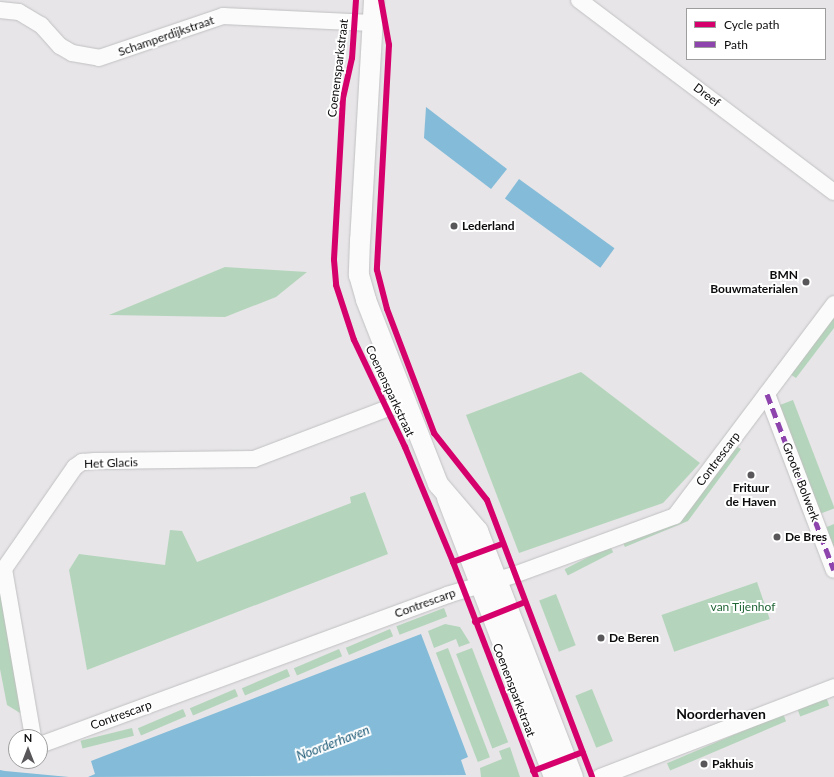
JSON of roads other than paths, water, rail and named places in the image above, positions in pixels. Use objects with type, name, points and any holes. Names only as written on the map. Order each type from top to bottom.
[{"type":"street","name":"Coenensparkstraat","points":[[374,0],[360,275],[395,405],[445,495],[478,531],[573,777]]},
{"type":"street","name":"Dreef","points":[[579,0],[834,192]]},
{"type":"street","name":"Schamperdijkstraat","points":[[0,10],[19,12],[41,25],[60,46],[72,53],[98,58],[224,16],[372,23]]},
{"type":"street","name":"Contrescarp","points":[[48,742],[675,516],[834,304]]},
{"type":"street","name":"Groote Bolwerk","points":[[767,394],[834,570]]},
{"type":"street","name":"Het Glacis","points":[[33,729],[4,569],[75,467],[82,462],[94,461],[239,462],[266,455],[395,405]]},
{"type":"street","name":"Coenensparkstraat","points":[[497,580],[554,777]]},
{"type":"street","points":[[600,777],[834,687]]},
{"type":"water","points":[[426,107],[507,169],[491,189],[424,138]]},
{"type":"water","points":[[519,179],[614,248],[600,268],[505,198]]},
{"type":"water","points":[[421,634],[468,757],[461,760],[466,775],[88,777],[95,774],[91,761]]},
{"type":"water","points":[[0,770],[5,771],[69,777],[0,777]]},
{"type":"place","name":"Lederland","points":[[454,226]]},
{"type":"place","name":"BMN Bouwmaterialen","points":[[806,282]]},
{"type":"place","name":"Frituur de Haven","points":[[751,475]]},
{"type":"place","name":"De Bres","points":[[777,537]]},
{"type":"place","name":"De Beren","points":[[601,638]]},
{"type":"place","name":"Pakhuis","points":[[704,764]]},
{"type":"district","name":"Noorderhaven","points":[[721,714]]},
{"type":"park label","name":"van Tijenhof","points":[[743,607]]}]
